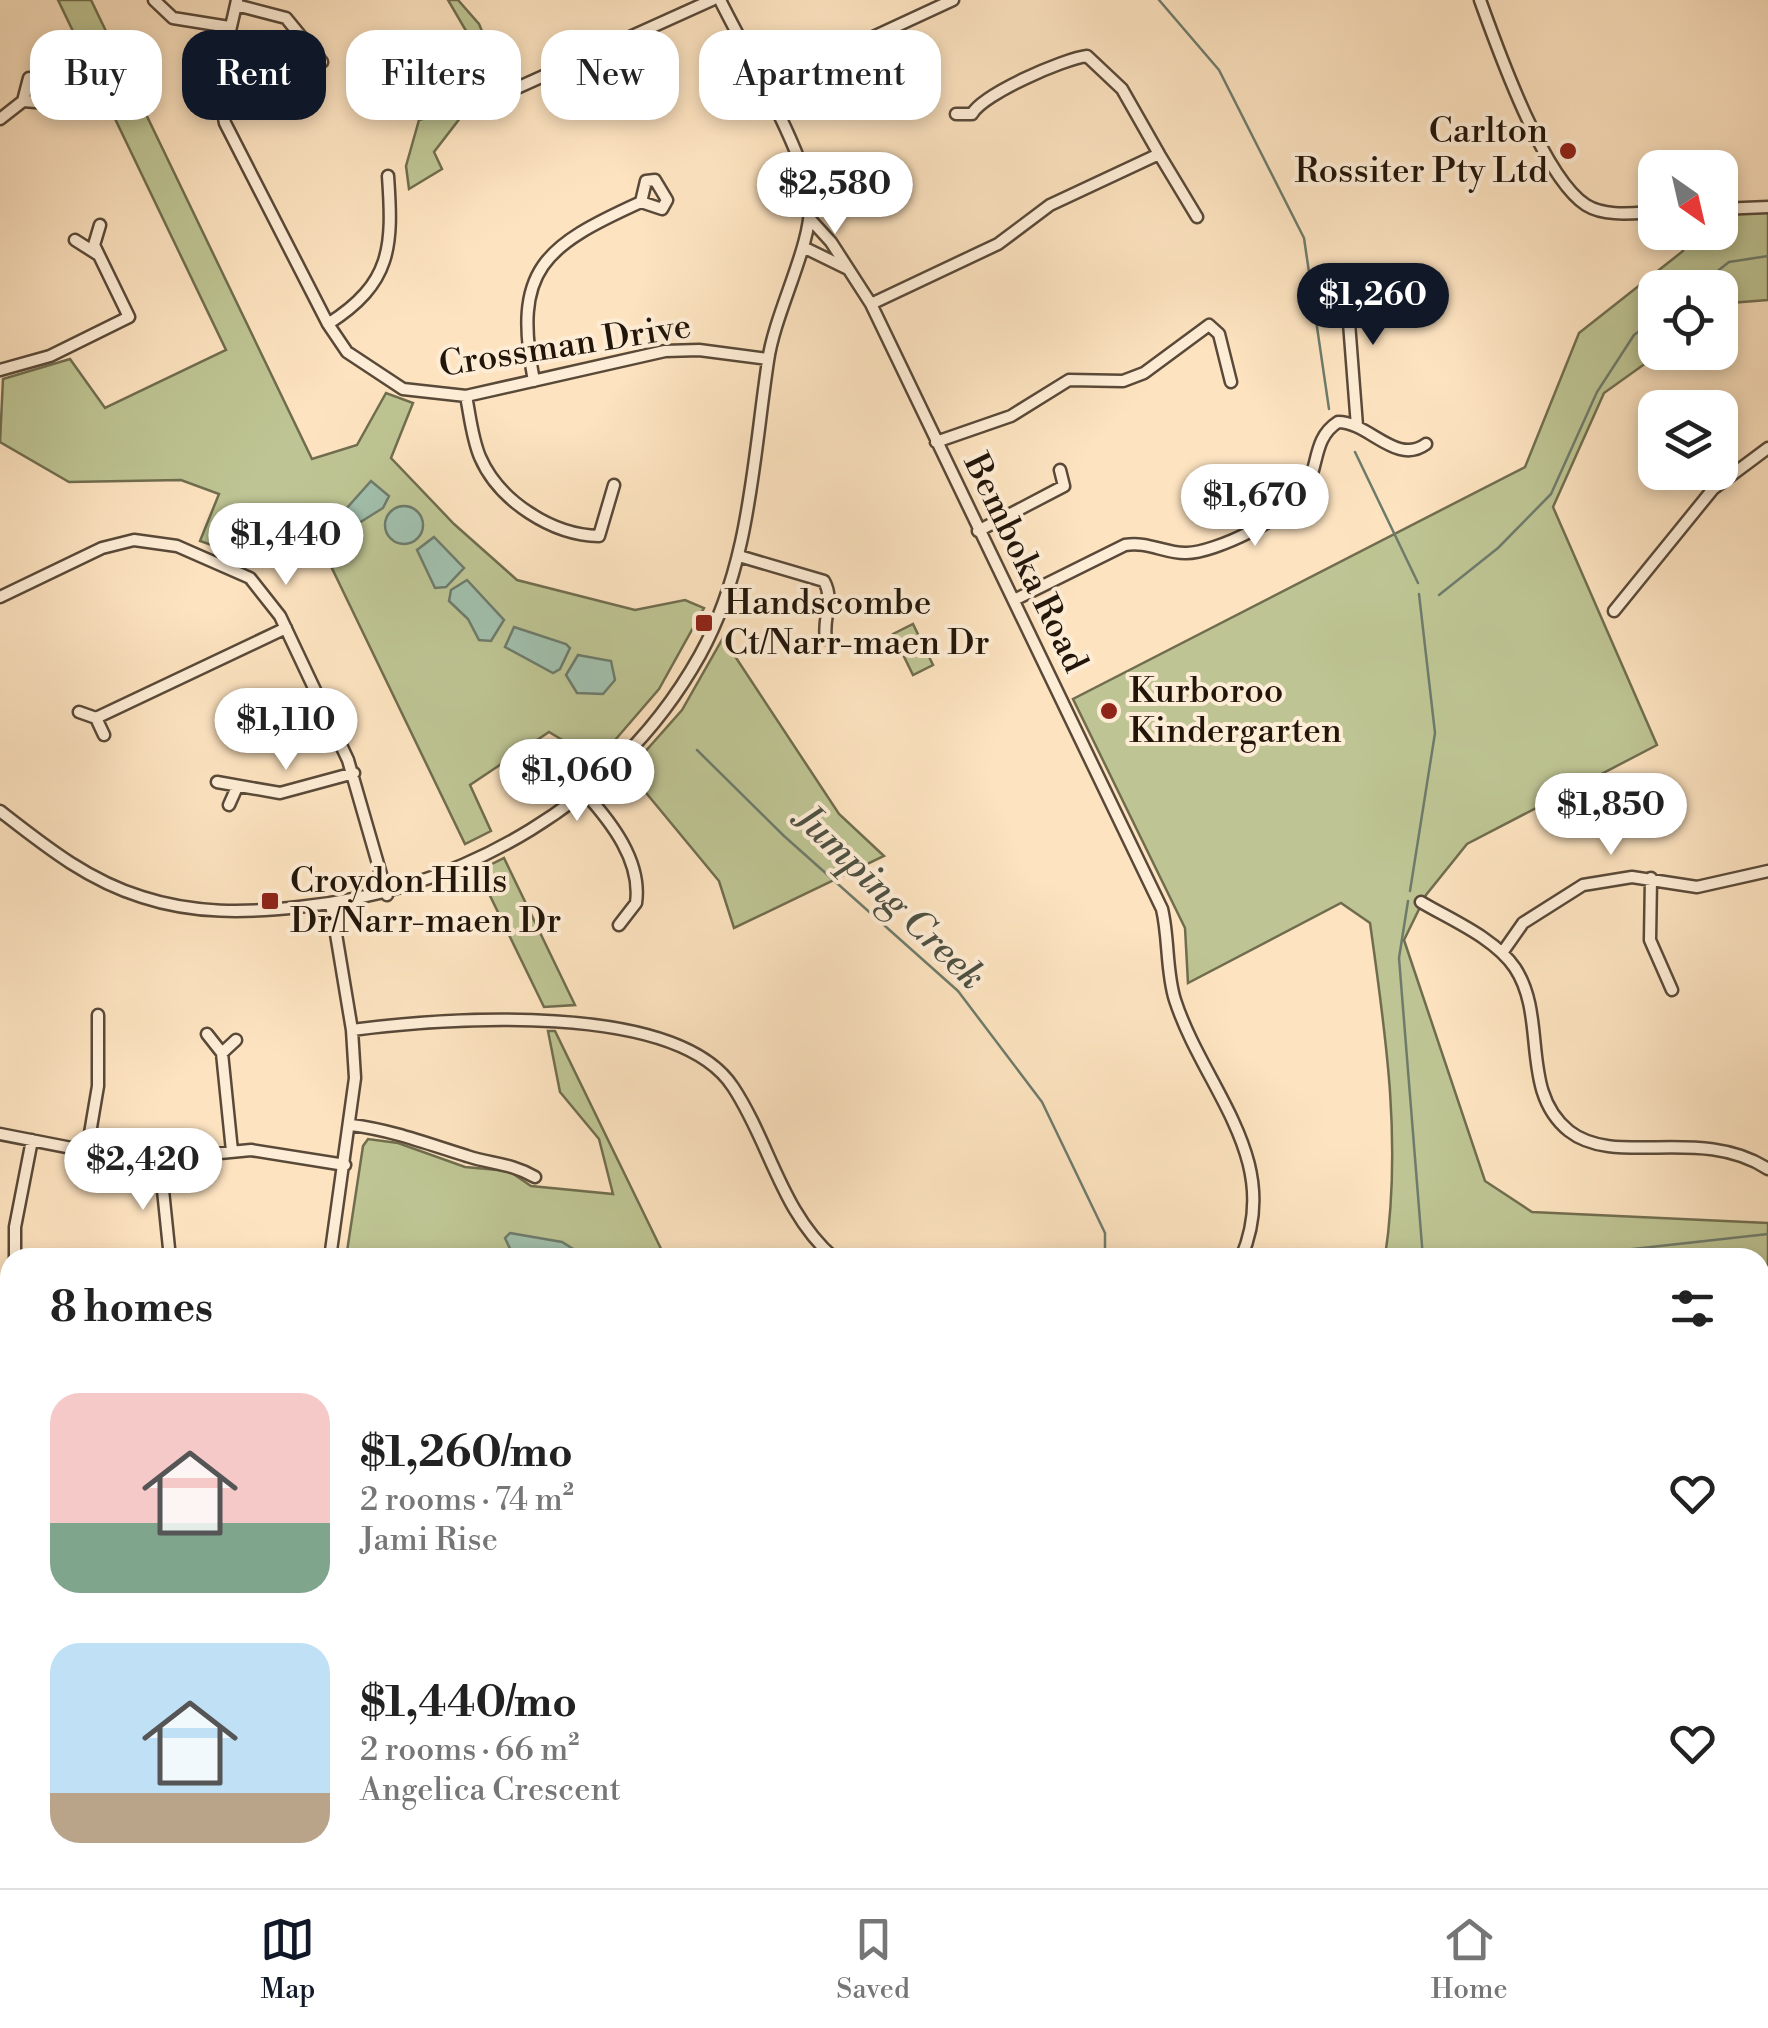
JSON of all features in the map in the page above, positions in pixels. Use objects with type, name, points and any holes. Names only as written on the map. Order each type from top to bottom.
[{"type":"street","points":[[154,0],[174,18],[229,28]]},
{"type":"street","points":[[521,86],[712,0]]},
{"type":"street","name":"Bemboka Road","points":[[720,0],[735,30]]},
{"type":"street","points":[[888,30],[953,0]]},
{"type":"street","points":[[1480,0],[1540,144],[1567,186],[1586,206],[1604,212],[1638,212]]},
{"type":"street","points":[[237,2],[286,18],[296,30]]},
{"type":"street","name":"Crossman Drive","points":[[237,2],[229,28],[220,99],[225,123],[328,324],[356,360],[403,389],[438,396],[466,396],[665,352],[698,350],[768,359]]},
{"type":"street","points":[[956,114],[972,114],[978,104],[1004,90],[1087,56],[1122,89],[1197,217]]},
{"type":"street","points":[[23,101],[29,78]]},
{"type":"street","points":[[0,118],[23,101],[30,101]]},
{"type":"street","name":"Bemboka Road","points":[[0,812],[89,875],[160,903],[237,912],[388,895],[512,840],[585,792],[645,734],[684,682],[722,607],[739,556],[768,359],[779,310],[810,219],[804,177],[778,120]]},
{"type":"street","points":[[871,304],[998,244],[1050,205],[1159,154]]},
{"type":"street","points":[[328,324],[366,296],[386,260],[392,225],[388,176]]},
{"type":"street","points":[[534,381],[524,312],[541,267],[583,229],[640,202]]},
{"type":"street","points":[[1738,208],[1768,207]]},
{"type":"street","name":"Bemboka Road","points":[[810,219],[871,304],[1162,909],[1174,997],[1242,1136],[1252,1170],[1254,1210],[1244,1248]]},
{"type":"street","points":[[0,370],[50,356],[129,317],[94,245],[100,226]]},
{"type":"street","points":[[75,240],[98,255]]},
{"type":"street","points":[[803,246],[815,248],[850,270]]},
{"type":"street","points":[[1345,272],[1359,401],[1357,426]]},
{"type":"street","points":[[936,442],[1011,416],[1069,380],[1123,381],[1144,373],[1209,324],[1219,334],[1231,382]]},
{"type":"street","points":[[466,396],[477,449],[488,473],[542,523],[599,536],[614,485]]},
{"type":"street","points":[[1014,600],[1125,545],[1140,542],[1183,554],[1207,550],[1278,516],[1304,494],[1328,429],[1338,422],[1357,426],[1403,452],[1416,451],[1426,444]]},
{"type":"street","points":[[1614,612],[1713,489],[1768,448]]},
{"type":"street","points":[[978,530],[1064,486],[1060,470]]},
{"type":"street","points":[[0,597],[102,548],[153,540],[208,558],[250,578],[273,604],[286,628],[354,773],[388,895]]},
{"type":"street","points":[[739,556],[824,581],[830,592],[824,626],[826,639]]},
{"type":"street","points":[[96,718],[286,628]]},
{"type":"street","points":[[80,712],[96,718],[104,734]]},
{"type":"street","points":[[218,782],[289,792],[354,773]]},
{"type":"street","points":[[229,805],[237,787]]},
{"type":"street","points":[[585,792],[617,834],[632,869],[636,903],[619,925]]},
{"type":"street","points":[[1502,952],[1523,924],[1560,896],[1609,878],[1651,878],[1696,887],[1768,870]]},
{"type":"street","points":[[1651,878],[1650,940],[1672,990]]},
{"type":"street","points":[[1421,902],[1502,952],[1523,983],[1547,1106],[1574,1135],[1613,1146],[1718,1146],[1768,1169]]},
{"type":"street","points":[[331,904],[356,1078],[332,1248]]},
{"type":"street","points":[[87,1151],[98,1086],[98,1015]]},
{"type":"street","points":[[352,1030],[431,1020],[549,1020],[648,1036],[686,1049],[715,1066],[733,1087],[795,1211],[826,1248]]},
{"type":"street","points":[[207,1034],[222,1053],[232,1151]]},
{"type":"street","points":[[222,1053],[236,1040]]},
{"type":"street","points":[[351,1126],[384,1129],[473,1158],[502,1160],[534,1177]]},
{"type":"street","points":[[0,1134],[160,1161],[251,1150],[344,1165]]},
{"type":"street","points":[[15,1248],[15,1226],[32,1140]]},
{"type":"street","points":[[160,1161],[169,1248]]},
{"type":"green space","points":[[58,0],[91,0],[105,30],[72,30]]},
{"type":"green space","points":[[448,0],[458,0],[482,30],[466,30]]},
{"type":"green space","points":[[116,120],[149,120],[312,459],[357,445],[386,393],[413,403],[391,458],[454,524],[517,580],[635,610],[685,600],[704,608],[659,689],[597,761],[549,732],[470,785],[491,831],[465,844],[313,529],[250,506],[229,551],[200,541],[219,494],[181,480],[69,482],[0,442],[3,379],[70,359],[105,408],[226,350]]},
{"type":"green space","points":[[419,120],[459,120],[434,152],[442,169],[409,189],[406,166]]},
{"type":"green space","points":[[1768,212],[1768,300],[1738,302],[1738,270],[1659,270],[1683,251],[1738,250],[1738,214]]},
{"type":"green space","points":[[1638,286],[1638,369],[1604,393],[1553,507],[1657,745],[1467,844],[1426,895],[1404,940],[1485,1181],[1532,1212],[1768,1223],[1768,1248],[1386,1248],[1392,1173],[1390,1090],[1370,923],[1341,903],[1188,983],[1185,928],[1073,699],[1525,467],[1579,333]]},
{"type":"green space","points":[[913,624],[933,665],[913,675],[893,634]]},
{"type":"green space","points":[[723,638],[839,814],[884,856],[734,928],[719,881],[628,771],[682,710]]},
{"type":"green space","points":[[504,858],[575,1005],[544,1007],[478,871]]},
{"type":"green space","points":[[548,1031],[555,1031],[661,1248],[348,1248],[363,1146],[368,1139],[398,1143],[465,1167],[509,1171],[531,1186],[613,1194],[599,1139],[560,1092]]},
{"type":"shaded area","points":[[371,481],[389,496],[383,508],[359,523],[346,509]]},
{"type":"shaded area","points":[[404,506],[418,511],[423,525],[418,539],[404,544],[390,539],[385,525],[390,511]]},
{"type":"shaded area","points":[[434,537],[464,568],[446,587],[435,588],[417,550]]},
{"type":"shaded area","points":[[467,580],[504,620],[491,641],[479,640],[468,619],[449,601],[451,590]]},
{"type":"shaded area","points":[[514,627],[566,644],[570,648],[560,669],[553,673],[505,647]]},
{"type":"shaded area","points":[[578,655],[611,661],[615,680],[603,694],[577,693],[566,675]]},
{"type":"shaded area","points":[[510,1233],[562,1242],[572,1248],[510,1248],[505,1238]]},
{"type":"waterway","name":"Jumping Creek","points":[[1159,0],[1219,70],[1304,238],[1329,409]]},
{"type":"waterway","points":[[1719,270],[1729,262],[1768,256]]},
{"type":"waterway","points":[[1439,595],[1498,548],[1551,494],[1597,392],[1638,332]]},
{"type":"waterway","name":"Jumping Creek","points":[[1355,452],[1418,583]]},
{"type":"waterway","name":"Jumping Creek","points":[[1410,891],[1435,733],[1419,594]]},
{"type":"waterway","name":"Jumping Creek","points":[[697,750],[784,836],[958,991],[1042,1102],[1105,1233],[1105,1248]]},
{"type":"waterway","name":"Jumping Creek","points":[[1408,901],[1399,958],[1422,1248]]},
{"type":"waterway","name":"Jumping Creek","points":[[1642,1248],[1768,1234]]},
{"type":"place","name":"Carlton Rossiter Pty Ltd","points":[[1568,151]]},
{"type":"place","name":"Handscombe Ct/Narr-maen Dr","points":[[704,623]]},
{"type":"place","name":"Kurboroo Kindergarten","points":[[1109,711]]},
{"type":"place","name":"Croydon Hills Dr/Narr-maen Dr","points":[[270,901]]}]
